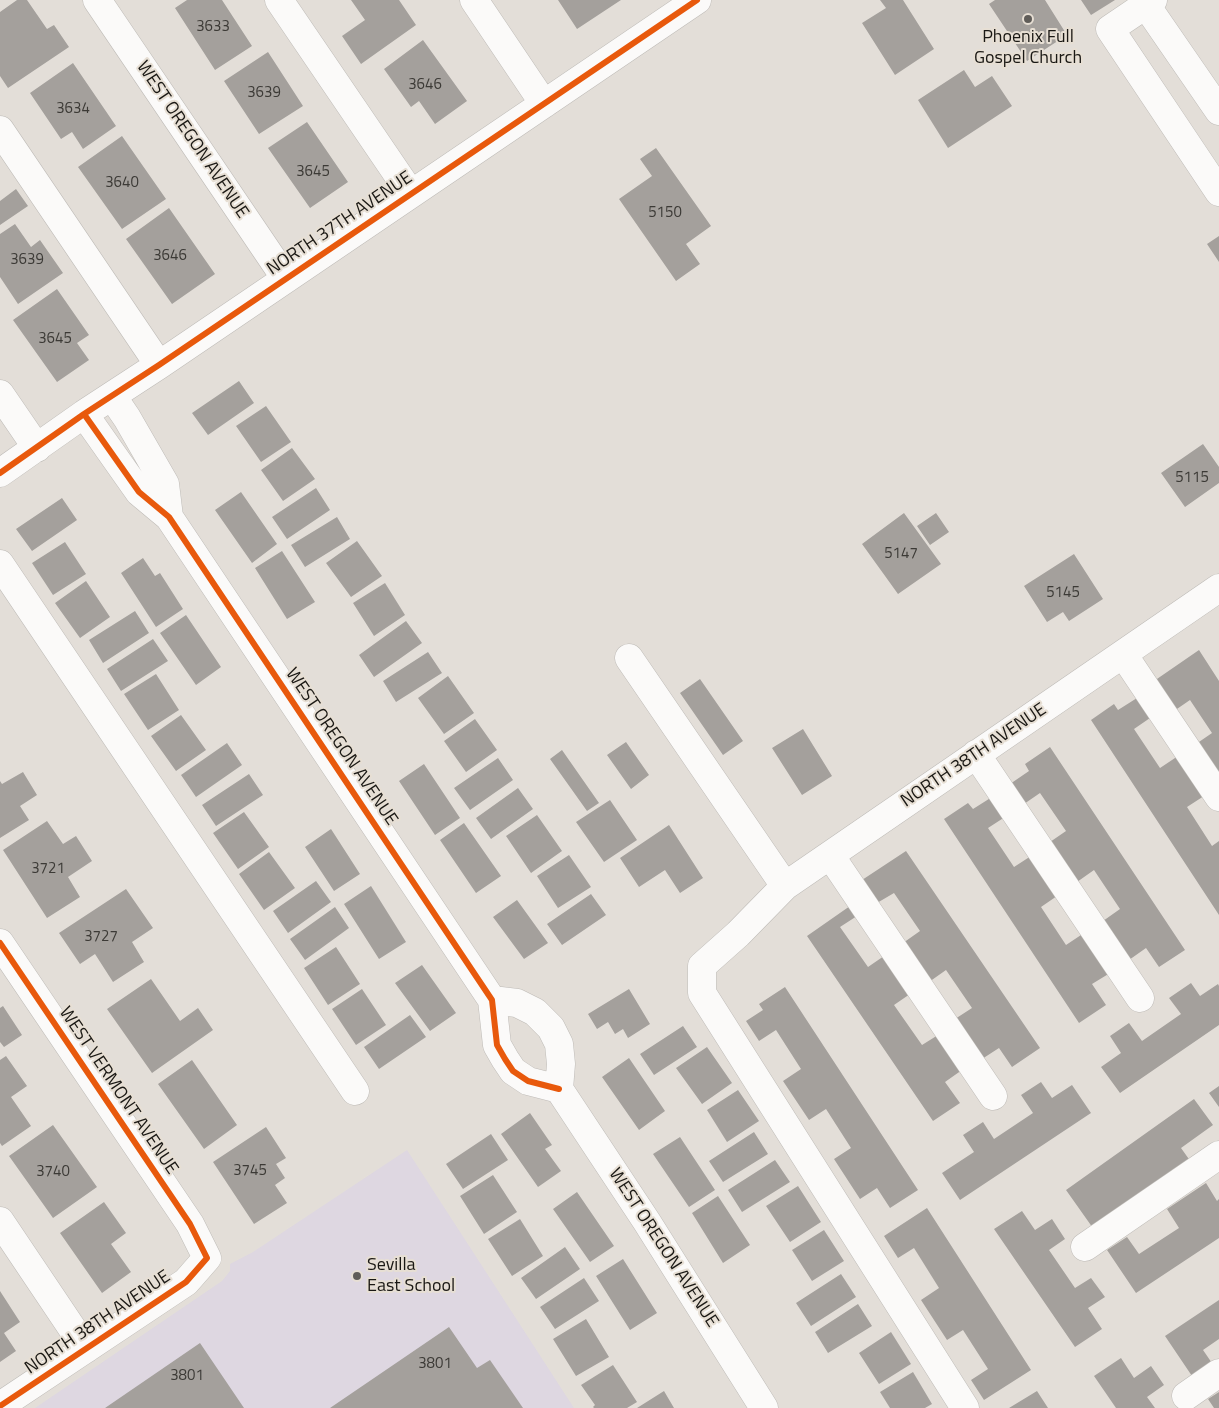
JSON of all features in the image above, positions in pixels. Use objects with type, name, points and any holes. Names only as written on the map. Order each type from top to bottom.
[{"type":"street","name":"WEST OREGON AVENUE","points":[[97,0],[286,279]]},
{"type":"street","points":[[279,0],[411,194]]},
{"type":"street","points":[[474,0],[544,104]]},
{"type":"street","points":[[1219,111],[1150,2],[1110,29],[1219,192]]},
{"type":"street","name":"NORTH 37TH AVENUE","points":[[0,473],[84,414],[160,365],[544,104],[685,3]]},
{"type":"street","points":[[0,130],[160,365]]},
{"type":"street","points":[[0,394],[37,448]]},
{"type":"street","name":"WEST OREGON AVENUE","points":[[112,396],[165,484],[169,517]]},
{"type":"street","name":"WEST OREGON AVENUE","points":[[84,414],[139,492],[169,517],[492,1000],[497,1045],[513,1071],[528,1081],[559,1089],[652,1229],[764,1408]]},
{"type":"street","points":[[0,564],[355,1091]]},
{"type":"street","name":"NORTH 38TH AVENUE","points":[[965,1408],[702,993],[702,966],[738,934],[785,886],[1219,588]]},
{"type":"street","points":[[1122,654],[1219,797]]},
{"type":"street","points":[[628,658],[785,886]]},
{"type":"street","points":[[976,754],[1140,998]]},
{"type":"street","points":[[830,855],[992,1096]]},
{"type":"street","name":"WEST VERMONT AVENUE","points":[[0,943],[190,1224],[207,1258]]},
{"type":"street","points":[[492,1000],[517,1003],[536,1012],[551,1028],[559,1044],[561,1064],[559,1089]]},
{"type":"street","points":[[1085,1247],[1219,1155]]},
{"type":"street","points":[[0,1221],[86,1349]]},
{"type":"street","name":"NORTH 38TH AVENUE","points":[[0,1406],[186,1282],[207,1258]]},
{"type":"street","points":[[1186,1396],[1219,1373]]},
{"type":"shaded area","name":"Sevilla East School","points":[[407,1150],[574,1408],[35,1408],[222,1281],[230,1271],[230,1264],[253,1252]]},
{"type":"building","points":[[17,0],[27,0],[47,29],[54,25],[69,47],[8,88],[0,76],[0,12]]},
{"type":"building","points":[[187,0],[222,0],[252,46],[215,70],[175,8]]},
{"type":"building","points":[[351,0],[399,0],[416,25],[361,64],[342,36],[365,20]]},
{"type":"building","points":[[558,0],[621,0],[577,29]]},
{"type":"building","points":[[880,0],[903,0],[934,49],[895,75],[862,23],[886,8]]},
{"type":"building","name":"Phoenix Full Gospel Church","points":[[995,0],[1045,0],[1067,35],[1027,61],[989,4]]},
{"type":"building","points":[[1081,0],[1115,0],[1091,15]]},
{"type":"building","points":[[423,40],[467,101],[435,124],[419,101],[411,107],[384,69]]},
{"type":"building","points":[[268,52],[303,106],[259,134],[224,81]]},
{"type":"building","points":[[73,63],[116,126],[83,149],[72,132],[61,139],[30,93]]},
{"type":"building","points":[[964,70],[975,87],[992,76],[1012,106],[948,148],[918,100]]},
{"type":"building","points":[[307,122],[348,182],[310,208],[268,148]]},
{"type":"building","points":[[122,136],[166,199],[122,229],[78,167]]},
{"type":"building","points":[[656,148],[711,226],[686,244],[700,264],[676,281],[619,199],[652,176],[640,159]]},
{"type":"building","points":[[16,189],[28,206],[0,225],[0,201]]},
{"type":"building","points":[[169,208],[215,274],[172,304],[126,239]]},
{"type":"building","points":[[15,224],[31,247],[40,240],[63,273],[18,304],[0,277],[0,234]]},
{"type":"building","points":[[1219,236],[1219,262],[1207,244]]},
{"type":"building","points":[[57,289],[89,335],[77,343],[89,360],[57,382],[13,320]]},
{"type":"building","points":[[239,381],[254,403],[208,435],[192,413]]},
{"type":"building","points":[[266,406],[291,442],[261,462],[236,426]]},
{"type":"building","points":[[1203,444],[1219,467],[1219,483],[1185,507],[1161,473]]},
{"type":"building","points":[[292,448],[315,479],[283,501],[261,470]]},
{"type":"building","points":[[316,488],[330,510],[287,539],[272,517]]},
{"type":"building","points":[[241,492],[277,544],[252,563],[215,510]]},
{"type":"building","points":[[62,498],[77,520],[32,551],[16,529]]},
{"type":"building","points":[[904,513],[941,564],[898,594],[862,544]]},
{"type":"building","points":[[936,513],[949,532],[930,545],[917,526]]},
{"type":"building","points":[[337,517],[350,539],[305,567],[291,545]]},
{"type":"building","points":[[357,541],[382,576],[351,597],[326,563]]},
{"type":"building","points":[[65,542],[86,574],[53,595],[32,563]]},
{"type":"building","points":[[282,551],[315,602],[287,619],[255,568]]},
{"type":"building","points":[[1074,554],[1103,599],[1069,621],[1063,612],[1047,622],[1024,586]]},
{"type":"building","points":[[143,558],[155,576],[160,573],[183,609],[156,627],[121,573]]},
{"type":"building","points":[[86,581],[110,617],[80,638],[55,603]]},
{"type":"building","points":[[385,583],[405,615],[374,636],[353,603]]},
{"type":"building","points":[[135,611],[149,633],[103,663],[89,640]]},
{"type":"building","points":[[186,615],[221,667],[196,685],[160,633]]},
{"type":"building","points":[[406,621],[422,643],[374,677],[359,655]]},
{"type":"building","points":[[153,639],[168,661],[121,691],[107,669]]},
{"type":"building","points":[[1199,650],[1219,681],[1219,778],[1196,744],[1212,733],[1190,700],[1174,711],[1154,681]]},
{"type":"building","points":[[428,652],[442,673],[396,702],[383,681]]},
{"type":"building","points":[[156,674],[179,710],[148,730],[124,694]]},
{"type":"building","points":[[448,676],[474,713],[444,734],[418,698]]},
{"type":"building","points":[[700,679],[743,741],[723,755],[680,693]]},
{"type":"building","points":[[1137,698],[1150,718],[1134,729],[1160,768],[1178,756],[1204,796],[1187,807],[1212,846],[1219,841],[1219,915],[1091,720],[1114,704],[1118,710]]},
{"type":"building","points":[[181,715],[206,750],[176,771],[151,736]]},
{"type":"building","points":[[475,719],[497,750],[466,772],[444,741]]},
{"type":"building","points":[[803,729],[832,776],[802,795],[772,748]]},
{"type":"building","points":[[626,742],[649,775],[631,789],[607,755]]},
{"type":"building","points":[[227,743],[242,765],[196,797],[181,775]]},
{"type":"building","points":[[1050,747],[1185,950],[1159,967],[1146,948],[1129,960],[1103,921],[1120,909],[1094,870],[1077,882],[1050,842],[1066,831],[1040,793],[1024,804],[1010,784],[1029,771],[1025,764]]},
{"type":"building","points":[[562,750],[599,803],[587,811],[550,759]]},
{"type":"building","points":[[498,758],[513,780],[470,810],[454,788]]},
{"type":"building","points":[[424,764],[460,818],[435,835],[399,781]]},
{"type":"building","points":[[23,772],[37,795],[20,806],[29,820],[0,838],[0,781],[2,784]]},
{"type":"building","points":[[249,774],[263,795],[216,826],[202,805]]},
{"type":"building","points":[[518,788],[533,809],[491,839],[476,818]]},
{"type":"building","points":[[992,797],[1005,817],[988,828],[1014,867],[1031,856],[1057,896],[1041,907],[1066,945],[1084,933],[1110,973],[1092,984],[1106,1005],[1079,1023],[944,819],[968,803],[973,809]]},
{"type":"building","points":[[610,800],[637,840],[604,862],[576,822]]},
{"type":"building","points":[[244,812],[269,847],[238,869],[213,833]]},
{"type":"building","points":[[537,815],[562,851],[531,873],[506,836]]},
{"type":"building","points":[[47,821],[63,844],[76,836],[92,861],[68,877],[80,897],[47,918],[3,850]]},
{"type":"building","points":[[464,823],[501,876],[476,893],[440,840]]},
{"type":"building","points":[[669,825],[703,878],[680,893],[665,870],[639,887],[620,858]]},
{"type":"building","points":[[331,829],[360,874],[334,891],[305,847]]},
{"type":"building","points":[[906,851],[1040,1048],[1012,1067],[999,1048],[982,1059],[955,1019],[972,1008],[946,970],[929,982],[903,943],[920,931],[894,893],[877,903],[862,880]]},
{"type":"building","points":[[269,852],[295,888],[264,910],[239,874]]},
{"type":"building","points":[[569,855],[591,887],[558,908],[537,876]]},
{"type":"building","points":[[316,881],[331,902],[288,933],[273,911]]},
{"type":"building","points":[[371,886],[406,942],[379,959],[344,904]]},
{"type":"building","points":[[126,889],[153,928],[132,942],[144,962],[113,982],[95,954],[80,964],[59,933]]},
{"type":"building","points":[[591,894],[606,915],[562,945],[547,924]]},
{"type":"building","points":[[517,900],[548,943],[524,959],[493,917]]},
{"type":"building","points":[[850,906],[857,916],[840,927],[868,967],[884,956],[910,994],[894,1005],[922,1045],[938,1035],[962,1070],[945,1082],[960,1103],[933,1121],[807,936]]},
{"type":"building","points":[[335,907],[349,928],[305,960],[290,939]]},
{"type":"building","points":[[336,947],[360,984],[328,1005],[304,968]]},
{"type":"building","points":[[422,965],[456,1013],[430,1031],[395,983]]},
{"type":"building","points":[[151,979],[180,1021],[198,1008],[213,1030],[152,1073],[107,1009]]},
{"type":"building","points":[[1191,983],[1200,996],[1218,984],[1219,1025],[1120,1093],[1101,1067],[1121,1053],[1110,1036],[1129,1023],[1142,1041],[1181,1014],[1169,998]]},
{"type":"building","points":[[785,987],[918,1190],[890,1208],[877,1188],[860,1199],[834,1159],[851,1148],[826,1109],[809,1120],[783,1081],[801,1069],[776,1030],[759,1041],[746,1021],[763,1010],[759,1004]]},
{"type":"building","points":[[362,989],[386,1025],[356,1045],[332,1009]]},
{"type":"building","points":[[629,989],[650,1024],[628,1038],[623,1029],[615,1034],[608,1022],[597,1029],[588,1014]]},
{"type":"building","points":[[3,1006],[22,1035],[4,1047],[0,1042],[0,1008]]},
{"type":"building","points":[[410,1015],[426,1037],[379,1069],[364,1047]]},
{"type":"building","points":[[683,1026],[697,1047],[654,1075],[640,1054]]},
{"type":"building","points":[[707,1047],[732,1083],[702,1104],[676,1068]]},
{"type":"building","points":[[6,1056],[27,1086],[11,1097],[31,1126],[2,1146],[0,1143],[0,1060]]},
{"type":"building","points":[[629,1058],[665,1111],[639,1130],[602,1077]]},
{"type":"building","points":[[192,1060],[237,1125],[204,1149],[158,1084]]},
{"type":"building","points":[[1041,1082],[1052,1098],[1072,1085],[1091,1113],[960,1200],[942,1173],[974,1152],[963,1135],[983,1122],[994,1139],[1033,1113],[1021,1095]]},
{"type":"building","points":[[1219,1086],[1219,1107],[1209,1093]]},
{"type":"building","points":[[738,1090],[759,1121],[727,1142],[707,1110]]},
{"type":"building","points":[[1194,1099],[1213,1125],[1181,1148],[1191,1162],[1095,1231],[1066,1190]]},
{"type":"building","points":[[530,1113],[552,1145],[545,1149],[561,1171],[538,1187],[501,1134]]},
{"type":"building","points":[[53,1125],[97,1187],[53,1218],[9,1156]]},
{"type":"building","points":[[266,1127],[286,1158],[276,1164],[285,1178],[275,1185],[287,1203],[254,1224],[213,1162]]},
{"type":"building","points":[[754,1132],[768,1154],[723,1182],[709,1161]]},
{"type":"building","points":[[491,1134],[508,1160],[463,1189],[446,1164]]},
{"type":"building","points":[[680,1137],[715,1190],[689,1207],[653,1154]]},
{"type":"building","points":[[775,1160],[790,1182],[742,1212],[728,1190]]},
{"type":"building","points":[[493,1175],[517,1212],[484,1234],[460,1196]]},
{"type":"building","points":[[1206,1183],[1217,1201],[1219,1199],[1219,1238],[1136,1293],[1107,1250],[1127,1237],[1139,1254],[1179,1228],[1167,1209]]},
{"type":"building","points":[[798,1186],[821,1222],[790,1242],[766,1206]]},
{"type":"building","points":[[577,1192],[614,1246],[590,1262],[553,1209]]},
{"type":"building","points":[[718,1196],[750,1245],[723,1263],[692,1213]]},
{"type":"building","points":[[104,1202],[126,1233],[111,1244],[131,1272],[102,1293],[60,1233]]},
{"type":"building","points":[[927,1208],[1031,1370],[984,1400],[971,1380],[988,1369],[963,1330],[947,1340],[921,1300],[939,1288],[914,1248],[898,1258],[884,1236]]},
{"type":"building","points":[[1022,1211],[1035,1230],[1052,1219],[1065,1239],[1049,1250],[1075,1288],[1091,1278],[1105,1297],[1088,1308],[1102,1329],[1075,1347],[994,1229]]},
{"type":"building","points":[[520,1219],[543,1256],[512,1276],[488,1239]]},
{"type":"building","points":[[824,1230],[844,1261],[812,1281],[792,1250]]},
{"type":"building","points":[[565,1247],[580,1269],[536,1299],[521,1278]]},
{"type":"building","points":[[623,1259],[657,1313],[630,1330],[596,1276]]},
{"type":"building","points":[[841,1274],[856,1297],[811,1326],[796,1303]]},
{"type":"building","points":[[584,1278],[599,1301],[555,1329],[540,1307]]},
{"type":"building","points":[[0,1291],[20,1322],[4,1333],[16,1351],[0,1362]]},
{"type":"building","points":[[1219,1300],[1219,1339],[1203,1350],[1214,1366],[1194,1379],[1165,1336]]},
{"type":"building","points":[[858,1304],[872,1326],[828,1353],[815,1332]]},
{"type":"building","points":[[586,1319],[609,1357],[576,1376],[553,1339]]},
{"type":"building","points":[[449,1327],[477,1368],[490,1360],[523,1408],[330,1408]]},
{"type":"building","points":[[891,1332],[911,1364],[879,1384],[859,1353]]},
{"type":"building","points":[[200,1343],[244,1408],[105,1408]]},
{"type":"building","points":[[1121,1358],[1134,1378],[1151,1366],[1164,1385],[1147,1397],[1155,1408],[1116,1408],[1094,1376]]},
{"type":"building","points":[[613,1365],[637,1402],[627,1408],[594,1408],[595,1405],[581,1385]]},
{"type":"building","points":[[913,1372],[932,1404],[925,1408],[890,1408],[880,1392]]},
{"type":"building","points":[[664,1391],[674,1408],[637,1408]]},
{"type":"building","points":[[1037,1391],[1048,1408],[1009,1408]]},
{"type":"building","points":[[1219,1392],[1219,1408],[1214,1408],[1208,1399]]},
{"type":"cycle path","points":[[0,473],[84,414],[697,0]]},
{"type":"cycle path","points":[[84,414],[139,492],[169,517],[492,1000],[497,1045],[513,1071],[528,1081],[559,1089]]},
{"type":"cycle path","points":[[0,943],[190,1224],[207,1258],[186,1282],[0,1406]]},
{"type":"place","name":"Phoenix Full Gospel Church","points":[[1028,19]]},
{"type":"place","name":"Sevilla East School","points":[[357,1276]]}]
